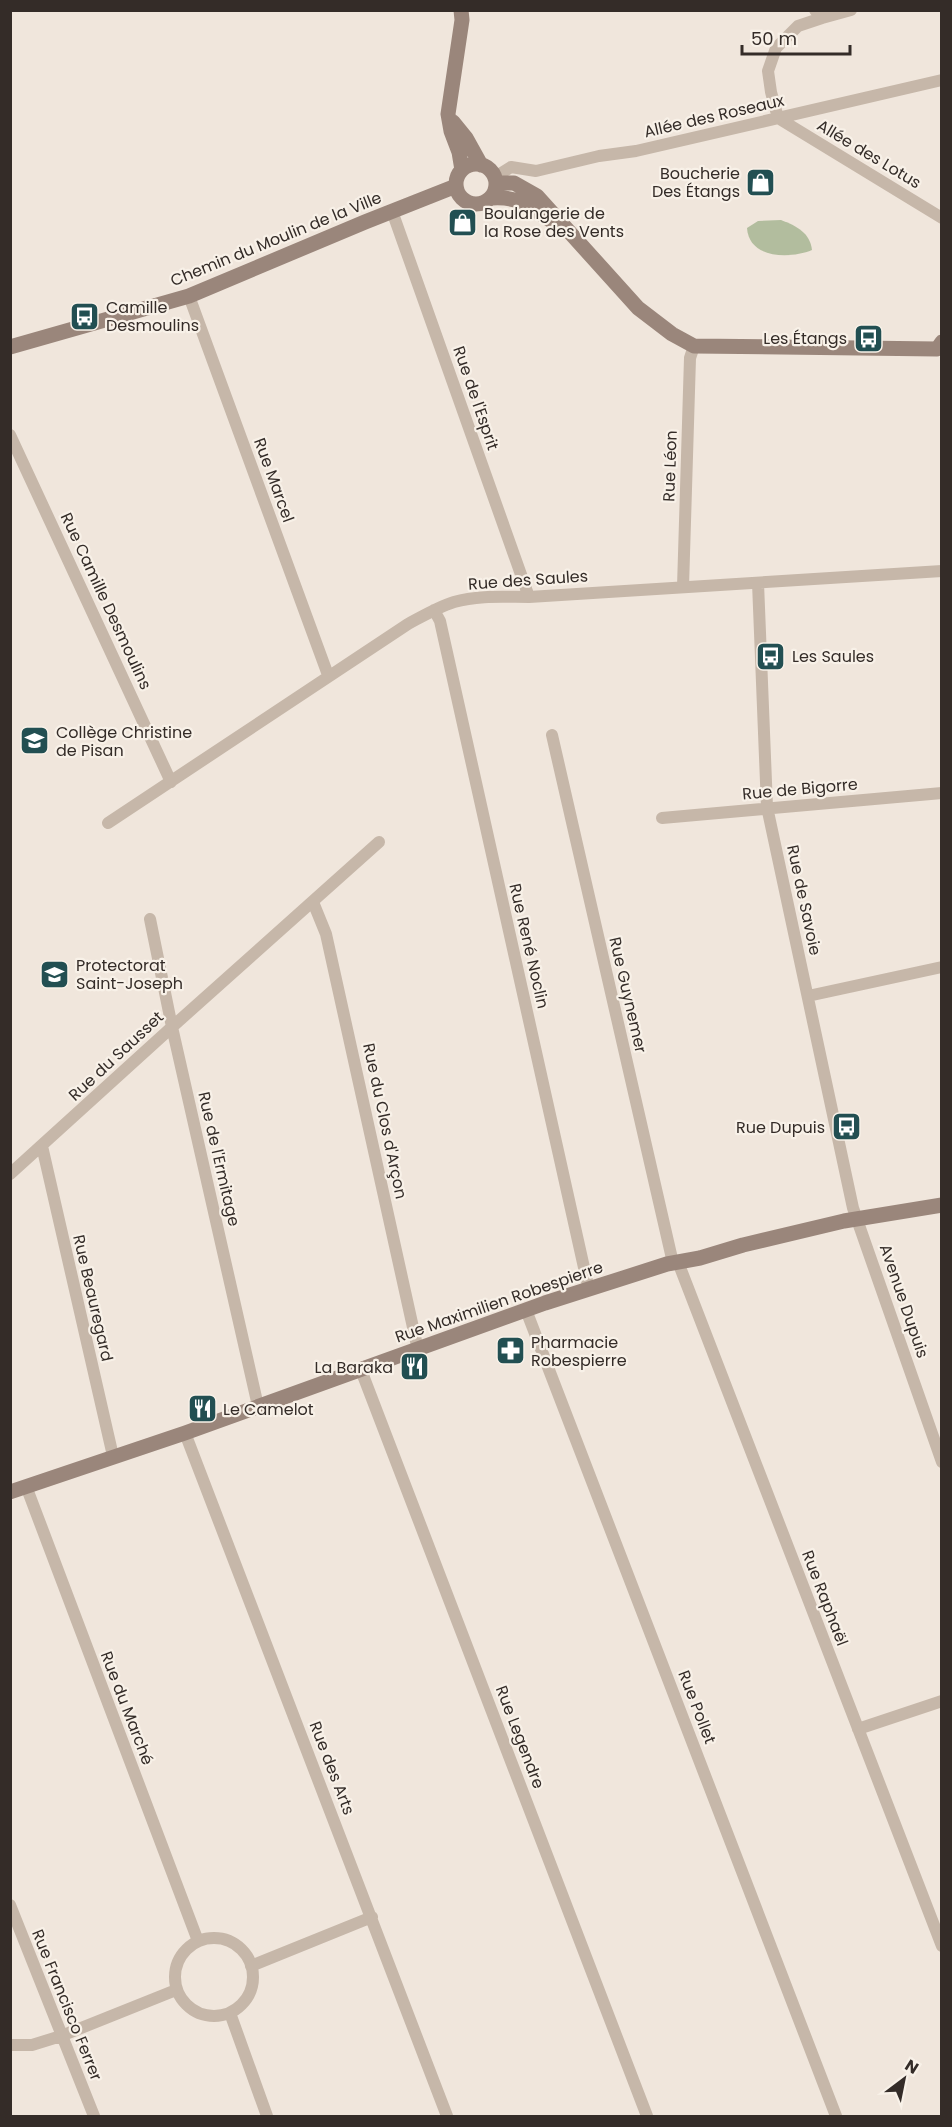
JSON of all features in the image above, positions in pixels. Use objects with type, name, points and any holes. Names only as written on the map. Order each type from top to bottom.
[{"type":"street","points":[[461,10],[462,20],[448,114],[462,170]]},
{"type":"street","points":[[778,118],[768,71],[776,48],[798,26],[819,14],[851,10]]},
{"type":"street","name":"Allée des Roseaux","points":[[495,186],[511,167],[536,171],[598,156],[643,149],[942,80]]},
{"type":"street","points":[[448,114],[481,165],[492,171],[495,186]]},
{"type":"street","name":"Allée des Lotus","points":[[778,118],[942,218]]},
{"type":"street","points":[[459,193],[457,177],[462,170],[468,166],[481,165]]},
{"type":"street","name":"Chemin du Moulin de la Ville","points":[[10,347],[189,296],[417,202],[459,193],[474,205],[487,202],[495,186],[509,197],[522,202],[564,228],[638,308],[672,334],[694,346],[940,347]]},
{"type":"street","name":"Rue de l'Esprit","points":[[392,211],[529,597]]},
{"type":"street","name":"Rue Marcel","points":[[189,296],[328,675]]},
{"type":"street","name":"Rue Léon","points":[[683,587],[690,358],[694,346]]},
{"type":"street","name":"Rue Camille Desmoulins","points":[[10,435],[171,782]]},
{"type":"street","name":"Rue des Saules","points":[[108,823],[408,624],[434,610],[456,602],[477,598],[529,597],[942,571]]},
{"type":"street","name":"Rue de Savoie","points":[[758,583],[767,807],[851,1197],[858,1220]]},
{"type":"street","name":"Rue René Noclin","points":[[434,610],[440,621],[589,1290]]},
{"type":"street","name":"Rue Guynemer","points":[[552,735],[675,1262]]},
{"type":"street","name":"Rue de Bigorre","points":[[662,818],[942,793]]},
{"type":"street","name":"Rue du Sausset","points":[[10,1174],[379,842]]},
{"type":"street","name":"Rue du Clos d'Arçon","points":[[313,902],[326,934],[418,1350]]},
{"type":"street","name":"Rue de l'Ermitage","points":[[150,919],[172,1027],[258,1406]]},
{"type":"street","points":[[808,996],[942,968]]},
{"type":"street","name":"Rue Beauregard","points":[[42,1146],[113,1456]]},
{"type":"street","name":"Rue Maximilien Robespierre","points":[[10,1492],[185,1433],[526,1310],[675,1262],[858,1220],[942,1205]]},
{"type":"street","name":"Avenue Dupuis","points":[[858,1220],[942,1462]]},
{"type":"street","name":"Rue Raphaël","points":[[675,1262],[942,1946]]},
{"type":"street","name":"Rue Pollet","points":[[526,1310],[836,2116]]},
{"type":"street","name":"Rue Legendre","points":[[362,1370],[647,2116]]},
{"type":"street","name":"Rue des Arts","points":[[185,1433],[447,2116]]},
{"type":"street","name":"Rue du Marché","points":[[26,1486],[198,1941]]},
{"type":"street","points":[[858,1729],[942,1701]]},
{"type":"street","name":"Rue Francisco Ferrer","points":[[10,1905],[94,2116]]},
{"type":"street","points":[[251,1966],[372,1917]]},
{"type":"street","points":[[218,1939],[236,1945],[245,1954],[251,1966],[253,1977],[247,1999],[230,2013],[211,2016],[192,2011],[176,1990],[174,1979],[180,1956],[198,1941],[218,1939]]},
{"type":"street","points":[[10,2045],[32,2044],[61,2036],[176,1990]]},
{"type":"street","points":[[230,2013],[267,2116]]},
{"type":"green space","points":[[781,220],[802,231],[809,239],[812,250],[793,255],[782,255],[763,251],[755,246],[749,238],[747,228],[758,221]]},
{"type":"place","name":"Boucherie Des Étangs","points":[[761,182]]},
{"type":"place","name":"Boulangerie de la Rose des Vents","points":[[463,222]]},
{"type":"place","name":"Camille Desmoulins","points":[[85,316]]},
{"type":"place","name":"Les Étangs","points":[[868,338]]},
{"type":"place","name":"Les Saules","points":[[771,656]]},
{"type":"place","name":"Collège Christine de Pisan","points":[[35,741]]},
{"type":"place","name":"Protectorat Saint-Joseph","points":[[55,974]]},
{"type":"place","name":"Rue Dupuis","points":[[846,1127]]},
{"type":"place","name":"Pharmacie Robespierre","points":[[510,1351]]},
{"type":"place","name":"La Baraka","points":[[414,1367]]},
{"type":"place","name":"Le Camelot","points":[[202,1409]]}]
